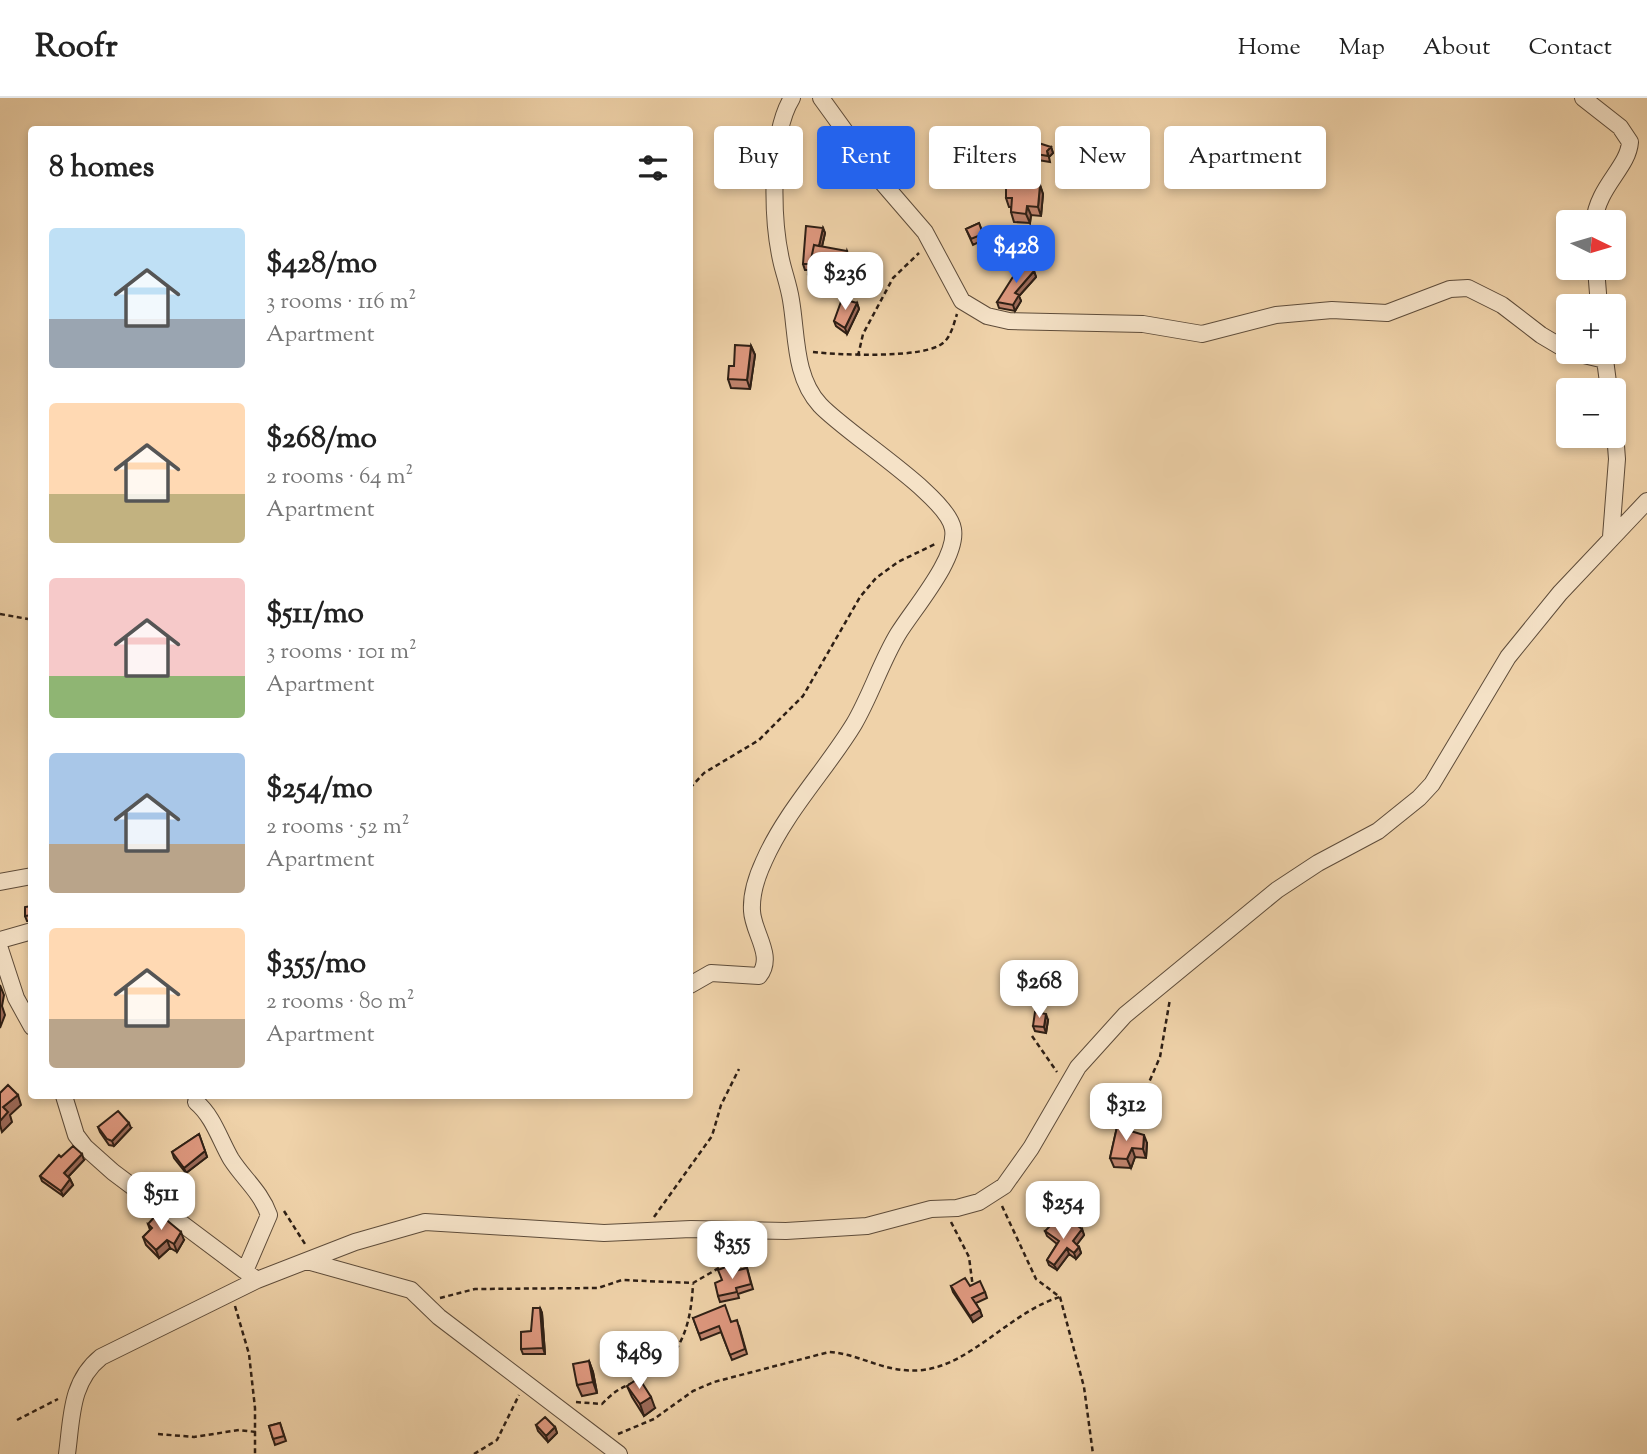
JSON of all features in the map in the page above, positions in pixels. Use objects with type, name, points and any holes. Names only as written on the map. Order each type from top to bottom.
[{"type":"street","points":[[693,983],[710,973],[760,976],[765,968],[766,958],[752,914],[755,884],[764,861],[775,839],[855,722],[897,636],[949,556],[954,537],[949,515],[934,497],[860,442],[819,404],[804,380],[797,350],[791,296],[779,249],[776,205],[778,150],[786,111],[792,98]]},
{"type":"street","points":[[821,98],[881,181],[931,240],[962,301],[977,312],[998,320],[1143,324],[1202,334],[1286,313],[1332,310],[1387,313],[1450,289],[1468,288],[1502,305],[1556,342]]},
{"type":"street","points":[[1583,98],[1620,127],[1630,142],[1627,155],[1600,196],[1597,210]]},
{"type":"street","points":[[1611,537],[1616,448]]},
{"type":"street","points":[[67,1454],[75,1395],[81,1378],[101,1357],[233,1292],[251,1276],[425,1222],[604,1233],[786,1231],[867,1226],[931,1209],[949,1209],[979,1202],[995,1195],[1031,1148],[1078,1067],[1110,1030],[1278,890],[1318,863],[1378,831],[1419,798],[1432,784],[1508,657],[1534,622],[1647,501]]},
{"type":"street","points":[[0,882],[28,877]]},
{"type":"street","points":[[0,940],[28,932]]},
{"type":"street","points":[[0,949],[16,998],[28,1020]]},
{"type":"street","points":[[65,1099],[76,1135],[85,1147],[113,1172],[251,1276]]},
{"type":"street","points":[[196,1102],[208,1115],[233,1160],[266,1206],[267,1221],[251,1276]]},
{"type":"street","points":[[312,1259],[405,1287],[598,1441],[619,1454]]},
{"type":"path","points":[[858,356],[863,334],[893,278],[931,240]]},
{"type":"path","points":[[797,350],[858,356],[939,346],[948,337],[962,301]]},
{"type":"path","points":[[693,785],[704,773],[759,740],[803,696],[860,597],[876,578],[912,554],[954,537]]},
{"type":"path","points":[[0,614],[28,620]]},
{"type":"path","points":[[1118,1121],[1147,1087],[1160,1057],[1167,1025],[1170,978]]},
{"type":"path","points":[[1032,1036],[1055,1068],[1064,1092]]},
{"type":"path","points":[[646,1232],[677,1181],[712,1136],[721,1105],[739,1069]]},
{"type":"path","points":[[995,1195],[1017,1234],[1036,1279],[1060,1297],[1084,1387],[1093,1454]]},
{"type":"path","points":[[266,1206],[279,1205],[312,1259]]},
{"type":"path","points":[[949,1209],[951,1223],[969,1257],[973,1288]]},
{"type":"path","points":[[425,1304],[475,1289],[598,1288],[622,1280],[693,1283],[724,1265],[733,1253],[740,1230]]},
{"type":"path","points":[[552,1403],[602,1404],[614,1390],[656,1370],[682,1343],[691,1312],[693,1283]]},
{"type":"path","points":[[233,1292],[248,1354],[256,1432],[255,1454]]},
{"type":"path","points":[[598,1441],[654,1419],[693,1391],[714,1382],[830,1352],[843,1353],[871,1365],[925,1370],[966,1352],[1008,1323],[1060,1297]]},
{"type":"path","points":[[474,1454],[497,1440],[526,1382]]},
{"type":"path","points":[[17,1420],[51,1402],[75,1395]]},
{"type":"path","points":[[159,1434],[194,1437],[239,1430],[256,1432]]},
{"type":"building","points":[[1041,144],[1051,147],[1047,151],[1048,156],[1041,155]]},
{"type":"building","points":[[1006,189],[1040,189],[1038,207],[1027,206],[1026,214],[1011,212],[1012,198],[1006,198]]},
{"type":"building","points":[[979,223],[983,234],[971,239],[966,229]]},
{"type":"building","points":[[806,226],[823,228],[819,246],[814,245],[810,264],[803,264]]},
{"type":"building","points":[[814,245],[847,251],[841,281],[808,274]]},
{"type":"building","points":[[1023,261],[1034,271],[1015,293],[1019,295],[1013,305],[997,302]]},
{"type":"building","points":[[842,299],[857,303],[845,328],[834,321]]},
{"type":"building","points":[[735,345],[751,346],[747,380],[728,379],[729,366],[734,366]]},
{"type":"building","points":[[1035,1012],[1046,1014],[1044,1027],[1033,1026]]},
{"type":"building","points":[[8,1085],[18,1095],[3,1107],[8,1112],[0,1121],[0,1093]]},
{"type":"building","points":[[118,1111],[129,1123],[112,1141],[107,1139],[98,1127]]},
{"type":"building","points":[[1117,1127],[1144,1135],[1143,1149],[1132,1148],[1127,1159],[1110,1158]]},
{"type":"building","points":[[199,1134],[205,1151],[184,1168],[172,1152]]},
{"type":"building","points":[[73,1146],[82,1154],[64,1173],[70,1179],[61,1191],[40,1176],[59,1155],[61,1157]]},
{"type":"building","points":[[158,1213],[181,1232],[174,1244],[167,1240],[156,1250],[143,1237],[152,1228],[148,1224]]},
{"type":"building","points":[[1054,1222],[1065,1233],[1072,1222],[1082,1229],[1073,1241],[1079,1247],[1074,1253],[1067,1248],[1054,1265],[1047,1260],[1059,1241],[1045,1231]]},
{"type":"building","points":[[728,1266],[731,1272],[747,1268],[751,1284],[736,1288],[737,1292],[718,1296],[715,1283],[722,1280],[718,1270]]},
{"type":"building","points":[[965,1278],[970,1286],[980,1281],[985,1292],[972,1298],[980,1310],[970,1316],[951,1286]]},
{"type":"building","points":[[725,1305],[731,1322],[737,1320],[745,1349],[730,1355],[719,1326],[699,1334],[693,1318]]},
{"type":"building","points":[[533,1308],[540,1308],[543,1348],[521,1349],[521,1332],[531,1331]]},
{"type":"building","points":[[589,1361],[593,1382],[577,1385],[573,1364]]},
{"type":"building","points":[[639,1378],[651,1397],[640,1404],[627,1386]]},
{"type":"building","points":[[545,1417],[555,1427],[546,1436],[536,1425]]},
{"type":"building","points":[[280,1423],[284,1436],[273,1439],[269,1426]]}]
